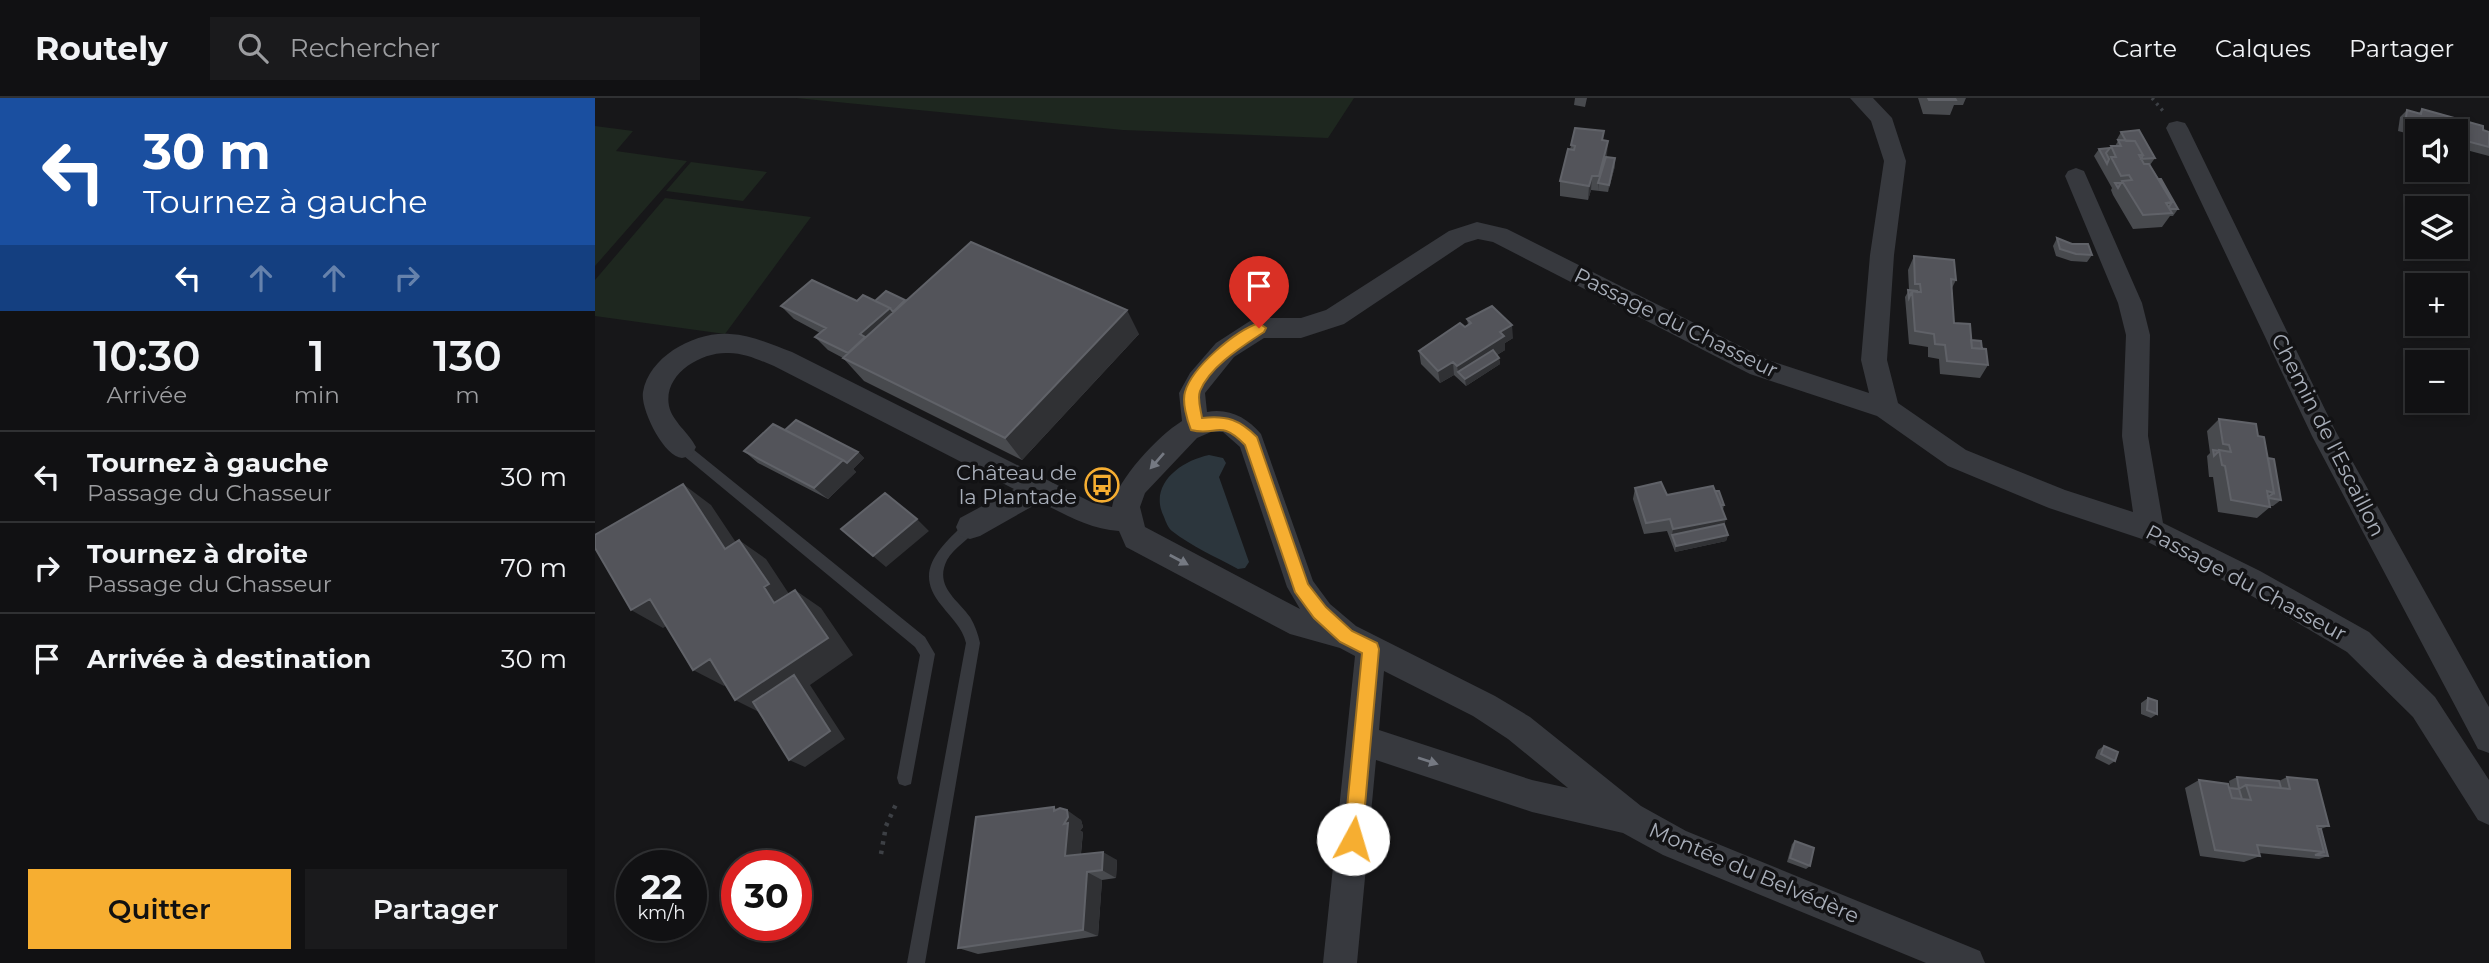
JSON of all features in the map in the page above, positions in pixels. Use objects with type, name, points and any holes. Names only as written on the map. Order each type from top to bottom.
[{"type":"street","points":[[1861,98],[1881,118],[1895,161],[1882,255],[1874,360],[1886,409]]},
{"type":"street","name":"Chemin de l'Escaillon","points":[[2176,128],[2325,436],[2489,738]]},
{"type":"street","points":[[2076,176],[2130,303],[2137,335],[2135,436],[2150,530]]},
{"type":"street","name":"Passage du Chasseur","points":[[1196,425],[1192,393],[1199,380],[1225,350],[1259,328],[1301,328],[1335,317],[1457,237],[1477,230],[1499,235],[1759,367],[1886,409],[1957,458],[2059,500],[2150,530],[2250,580],[2358,642],[2424,707],[2489,810]]},
{"type":"street","points":[[683,447],[656,407],[657,385],[671,366],[697,349],[725,343],[749,346],[783,359],[1085,512],[1103,517],[1128,520],[1126,506],[1129,492],[1180,434],[1196,425],[1217,422],[1237,426],[1252,442],[1301,587],[1320,613],[1359,643],[1363,740],[1340,963]]},
{"type":"street","points":[[970,527],[1039,489]]},
{"type":"street","name":"Montée du Belvédère","points":[[1128,520],[1136,537],[1300,624],[1359,643],[1485,706],[1518,729],[1629,818],[1675,843],[1968,963]]},
{"type":"street","points":[[1363,740],[1532,796],[1629,818]]},
{"type":"lane","points":[[683,447],[920,642],[928,654],[905,778]]},
{"type":"lane","points":[[916,963],[973,643],[972,630],[938,594],[936,579],[940,560],[970,527]]},
{"type":"path","points":[[881,855],[885,826],[896,806],[905,778]]},
{"type":"shaded area","points":[[796,98],[1354,98],[1328,138],[1123,130]]},
{"type":"shaded area","points":[[595,126],[633,131],[616,151],[687,161],[595,266]]},
{"type":"shaded area","points":[[691,162],[767,172],[743,201],[666,191]]},
{"type":"shaded area","points":[[665,198],[811,217],[725,334],[595,316],[595,280]]},
{"type":"shaded area","points":[[1209,455],[1223,458],[1226,463],[1219,477],[1249,562],[1245,568],[1238,569],[1172,531],[1160,505],[1160,495],[1170,476],[1187,463]]},
{"type":"building","points":[[1928,98],[1955,98],[1956,100],[1929,100]]},
{"type":"building","points":[[2422,109],[2458,119],[2406,119],[2407,110],[2421,114]]},
{"type":"building","points":[[2468,122],[2483,126],[2483,130],[2489,132],[2489,147],[2468,141]]},
{"type":"building","points":[[1575,128],[1604,131],[1602,140],[1608,141],[1599,176],[1592,176],[1589,186],[1560,181],[1568,149],[1574,150],[1575,146],[1571,145]]},
{"type":"building","points":[[2139,130],[2155,158],[2141,159],[2143,155],[2135,141],[2126,141],[2121,132]]},
{"type":"building","points":[[2118,140],[2135,141],[2143,155],[2139,155],[2144,164],[2149,164],[2172,202],[2166,203],[2172,213],[2143,215],[2122,181],[2132,180],[2129,175],[2121,176],[2111,157],[2116,157],[2111,146],[2121,146]]},
{"type":"building","points":[[2110,148],[2106,153],[2109,159],[2107,164],[2099,149]]},
{"type":"building","points":[[1606,157],[1615,158],[1609,185],[1598,183]]},
{"type":"building","points":[[2159,179],[2178,209],[2170,209],[2172,202]]},
{"type":"building","points":[[2057,238],[2072,244],[2088,244],[2092,255],[2060,249]]},
{"type":"building","points":[[971,242],[1127,310],[1005,438],[843,358]]},
{"type":"building","points":[[1914,256],[1954,260],[1956,280],[1951,279],[1954,323],[1970,324],[1972,348],[1986,349],[1988,365],[1947,361],[1945,345],[1935,344],[1934,334],[1915,331],[1912,291],[1921,292],[1920,284],[1915,284]]},
{"type":"building","points":[[812,280],[857,301],[863,295],[890,308],[860,334],[865,337],[848,353],[815,337],[826,328],[781,306]]},
{"type":"building","points":[[886,291],[905,300],[893,312],[875,301]]},
{"type":"building","points":[[1492,306],[1512,325],[1500,332],[1504,336],[1457,366],[1453,362],[1438,371],[1419,351],[1460,323],[1465,327],[1471,323],[1467,319]]},
{"type":"building","points":[[1971,340],[1981,341],[1982,349],[1972,348]]},
{"type":"building","points":[[1493,350],[1499,358],[1465,379],[1458,372]]},
{"type":"building","points":[[2219,419],[2256,424],[2258,436],[2264,437],[2274,493],[2267,491],[2270,507],[2231,500],[2225,466],[2222,465],[2219,450],[2231,452],[2229,445],[2223,444]]},
{"type":"building","points":[[796,420],[858,452],[847,463],[785,430]]},
{"type":"building","points":[[773,424],[843,460],[814,488],[744,451]]},
{"type":"building","points":[[2268,458],[2274,459],[2281,500],[2268,497],[2274,493]]},
{"type":"building","points":[[1661,482],[1667,495],[1713,486],[1726,519],[1673,529],[1670,519],[1646,523],[1635,488]]},
{"type":"building","points":[[683,484],[725,549],[739,540],[769,584],[764,587],[774,603],[795,590],[828,638],[735,700],[710,659],[693,670],[650,599],[631,610],[595,548],[595,535]]},
{"type":"building","points":[[1715,491],[1719,491],[1724,505],[1721,505]]},
{"type":"building","points":[[885,493],[917,519],[873,556],[841,529]]},
{"type":"building","points":[[1724,524],[1728,535],[1676,546],[1672,535]]},
{"type":"building","points":[[794,675],[830,731],[789,760],[753,702]]},
{"type":"building","points":[[2148,698],[2157,701],[2157,714],[2147,710]]},
{"type":"building","points":[[2104,746],[2118,752],[2115,761],[2101,754]]},
{"type":"building","points":[[2237,777],[2279,781],[2281,788],[2246,785],[2239,789]]},
{"type":"building","points":[[2287,777],[2317,780],[2329,826],[2317,826],[2324,852],[2257,845],[2260,856],[2215,850],[2199,780],[2228,784],[2232,798],[2251,800],[2246,785],[2290,789]]},
{"type":"building","points":[[2229,788],[2239,789],[2242,799],[2232,798]]},
{"type":"building","points":[[1054,807],[1054,811],[1060,808],[1067,810],[1068,817],[1064,824],[1068,823],[1065,856],[1103,852],[1102,870],[1087,872],[1083,930],[958,948],[976,817]]},
{"type":"building","points":[[2318,829],[2321,829],[2328,856],[2315,855],[2324,852]]},
{"type":"building","points":[[1795,841],[1814,848],[1810,866],[1790,858]]},
{"type":"place","name":"Château de la Plantade","points":[[1102,485]]},
{"type":"route","points":[[1259,328],[1225,350],[1199,380],[1192,393],[1196,425],[1217,422],[1237,426],[1252,442],[1301,587],[1320,613],[1346,636],[1371,649],[1353,839]]}]
